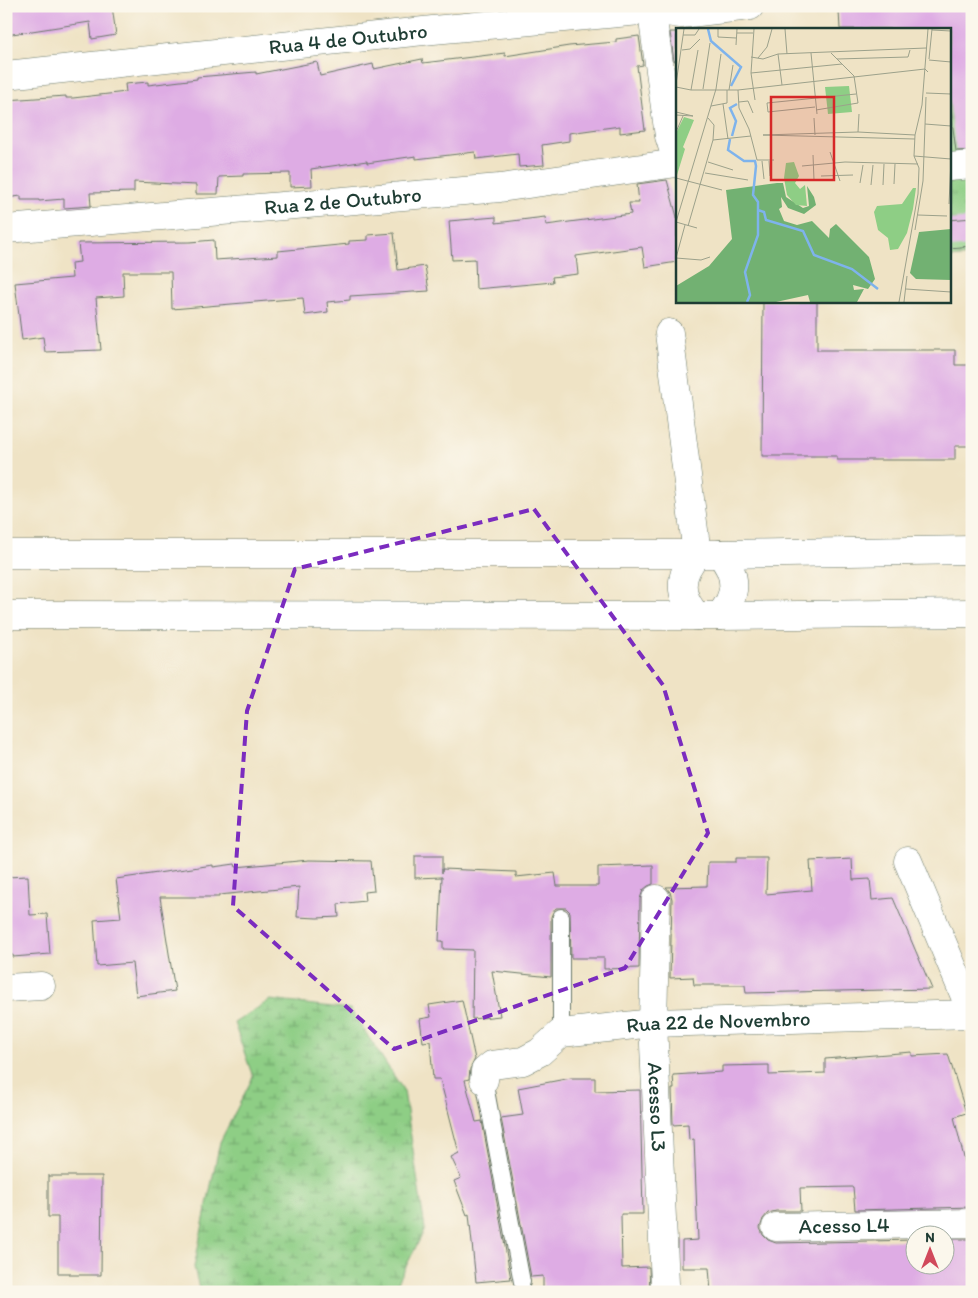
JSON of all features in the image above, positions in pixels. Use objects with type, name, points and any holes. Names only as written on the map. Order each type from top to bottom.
[{"type":"street","name":"Rua 4 de Outubro","points":[[6,75],[651,8],[680,14],[750,6]]},
{"type":"street","points":[[651,8],[669,136],[676,159]]},
{"type":"street","name":"Rua 2 de Outubro","points":[[6,229],[500,188],[676,162]]},
{"type":"street","points":[[950,167],[972,165]]},
{"type":"street","points":[[670,333],[708,554]]},
{"type":"street","points":[[6,554],[708,554],[972,550]]},
{"type":"street","points":[[708,554],[728,563],[734,585],[730,602],[708,616],[687,602],[683,585],[684,574],[689,563],[708,554]]},
{"type":"street","points":[[6,615],[708,616],[972,613]]},
{"type":"street","points":[[908,861],[972,1014]]},
{"type":"street","name":"Acesso L3","points":[[656,899],[653,1023],[664,1284]]},
{"type":"street","points":[[6,988],[41,986]]},
{"type":"street","name":"Rua 22 de Novembro","points":[[561,1033],[653,1023],[972,1014]]},
{"type":"street","points":[[484,1080],[486,1071],[492,1065],[523,1062],[540,1052],[561,1033]]},
{"type":"street","name":"Acesso L4","points":[[776,1227],[972,1223]]},
{"type":"lane","points":[[561,917],[561,1033]]},
{"type":"lane","points":[[484,1080],[522,1282]]},
{"type":"highlighted area","points":[[534,509],[663,685],[708,833],[625,968],[394,1049],[233,906],[247,711],[295,569]]},
{"type":"green space","points":[[847,6],[972,6],[972,256],[950,258],[950,28],[850,28]]},
{"type":"green space","points":[[270,1000],[350,1009],[404,1091],[425,1229],[393,1292],[200,1292],[194,1267],[220,1142],[253,1077],[234,1023]]},
{"type":"building","points":[[6,6],[112,6],[116,35],[92,39],[90,22],[6,35]]},
{"type":"building","points":[[910,6],[972,6],[972,150],[956,151],[950,106],[950,28],[840,28],[839,11]]},
{"type":"building","points":[[670,32],[676,32],[676,60],[674,61]]},
{"type":"building","points":[[639,36],[643,65],[637,66],[645,130],[620,133],[620,126],[569,133],[569,141],[542,145],[544,165],[519,167],[518,154],[476,159],[475,152],[416,159],[416,156],[367,163],[367,161],[311,169],[312,186],[290,187],[290,173],[243,174],[243,176],[219,177],[218,194],[196,194],[196,185],[134,182],[134,192],[90,193],[91,206],[64,208],[64,199],[39,201],[21,200],[21,196],[6,198],[6,100],[66,96],[66,98],[73,98],[126,92],[125,84],[148,82],[148,85],[197,79],[197,77],[256,72],[256,74],[317,62],[320,76],[373,64],[374,69],[422,59],[423,63],[505,53],[505,56],[569,46],[616,42],[616,39]]},
{"type":"building","points":[[667,180],[676,213],[676,262],[645,267],[642,247],[576,256],[578,274],[552,277],[553,282],[476,289],[475,259],[452,260],[449,221],[496,217],[496,223],[545,217],[546,225],[631,214],[629,203],[639,203],[637,184]]},
{"type":"building","points":[[972,218],[972,246],[950,248],[950,220]]},
{"type":"building","points":[[394,233],[398,270],[425,266],[429,291],[350,296],[350,300],[327,302],[328,312],[305,315],[303,298],[172,309],[171,272],[123,272],[124,296],[96,298],[101,350],[45,352],[43,337],[22,340],[15,283],[72,278],[71,263],[80,262],[78,243],[214,240],[215,260],[278,256],[278,251],[349,244],[349,241],[368,240],[368,235]]},
{"type":"building","points":[[763,302],[817,302],[817,350],[955,350],[955,365],[972,365],[972,446],[955,446],[955,460],[837,460],[837,456],[762,456]]},
{"type":"building","points":[[415,856],[442,856],[442,869],[516,872],[516,877],[555,873],[557,886],[598,886],[598,867],[653,865],[653,884],[643,890],[640,899],[639,968],[604,969],[604,958],[571,958],[570,912],[566,908],[556,908],[551,917],[551,977],[492,971],[500,1016],[472,1019],[473,950],[443,949],[443,941],[439,941],[442,877],[415,878]]},
{"type":"building","points":[[736,858],[767,858],[766,894],[812,890],[810,861],[852,859],[853,880],[870,879],[872,900],[893,898],[932,989],[746,993],[745,985],[694,985],[693,977],[670,978],[672,899],[666,887],[707,886],[708,862],[736,862]]},
{"type":"building","points":[[309,860],[371,861],[374,891],[364,892],[365,901],[338,904],[339,917],[317,918],[297,917],[299,887],[219,895],[219,897],[160,897],[175,991],[136,996],[132,963],[97,966],[94,920],[121,918],[116,879],[213,865],[213,867],[235,864],[236,867]]},
{"type":"building","points":[[28,876],[30,915],[47,914],[50,954],[13,957],[13,955],[6,955],[6,877]]},
{"type":"building","points":[[462,1000],[475,1059],[470,1069],[469,1079],[465,1080],[476,1122],[482,1121],[511,1279],[476,1282],[469,1214],[467,1215],[454,1181],[461,1178],[451,1157],[459,1153],[440,1079],[433,1079],[430,1041],[423,1042],[420,1019],[431,1017],[429,1005]]},
{"type":"building","points":[[912,1052],[912,1056],[948,1054],[966,1113],[954,1117],[967,1170],[972,1169],[972,1207],[855,1210],[853,1187],[800,1188],[801,1211],[776,1211],[768,1213],[763,1219],[760,1228],[763,1235],[768,1240],[776,1243],[906,1240],[906,1276],[956,1276],[956,1239],[972,1239],[972,1292],[711,1292],[709,1268],[682,1268],[682,1241],[698,1240],[694,1139],[689,1140],[688,1124],[673,1125],[673,1075],[722,1072],[722,1066],[769,1065],[769,1075],[825,1073],[825,1059]]},
{"type":"building","points":[[571,1078],[595,1078],[595,1091],[640,1090],[643,1214],[621,1214],[622,1268],[649,1267],[650,1292],[552,1292],[552,1289],[543,1290],[543,1276],[531,1277],[501,1118],[523,1115],[518,1088]]},
{"type":"building","points":[[48,1176],[102,1176],[101,1275],[58,1273],[58,1217],[48,1217]]}]
